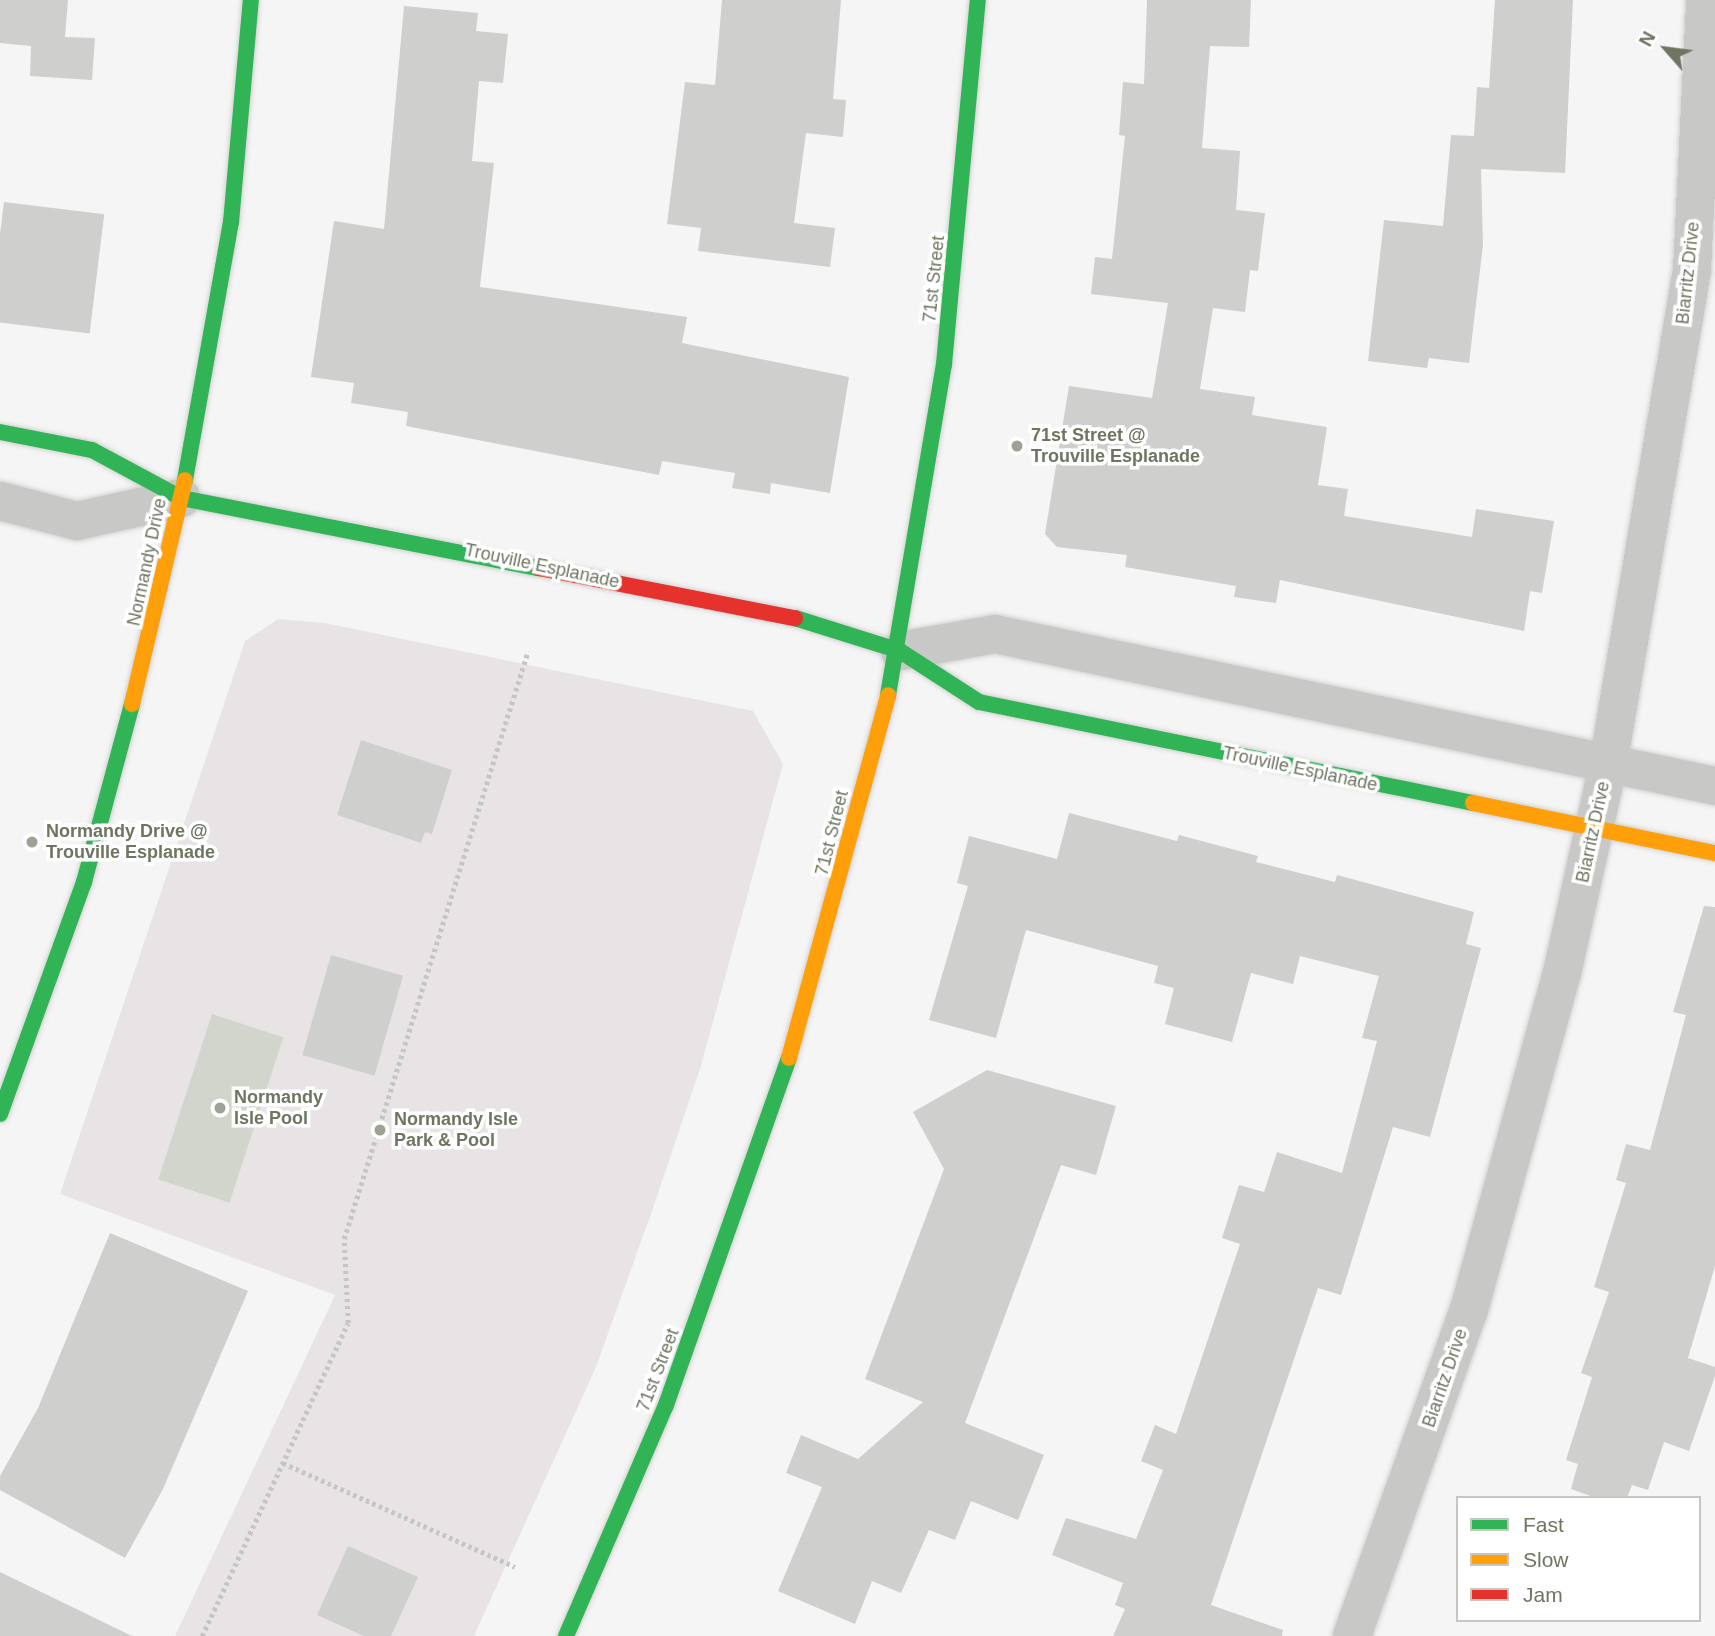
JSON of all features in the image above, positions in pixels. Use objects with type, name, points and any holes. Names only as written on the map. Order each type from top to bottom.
[{"type":"main road","name":"Normandy Drive","points":[[0,1114],[84,882],[132,714],[181,498],[231,222],[251,0]]},
{"type":"main road","name":"71st Street","points":[[566,1636],[666,1405],[753,1168],[806,1004],[900,651],[944,364],[978,0]]},
{"type":"main road","name":"Trouville Esplanade","points":[[0,432],[92,450],[181,498],[800,619],[900,651],[979,702],[1715,853]]},
{"type":"street","name":"Biarritz Drive","points":[[1352,1636],[1469,1310],[1562,974],[1594,830],[1608,765],[1692,270],[1705,0]]},
{"type":"street","name":"Trouville Esplanade","points":[[0,501],[77,521],[181,498]]},
{"type":"street","name":"Trouville Esplanade","points":[[900,651],[995,634],[1715,786]]},
{"type":"path","points":[[202,1636],[348,1323],[344,1239],[528,651]]},
{"type":"path","points":[[283,1463],[516,1567]]},
{"type":"shaded area","name":"Normandy Isle Park & Pool","points":[[278,619],[325,623],[753,711],[783,764],[701,1066],[651,1214],[596,1367],[474,1636],[175,1636],[335,1295],[60,1194],[245,641]]},
{"type":"shaded area","name":"Normandy Isle Pool","points":[[212,1014],[283,1037],[230,1203],[158,1179]]},
{"type":"building","points":[[0,0],[68,0],[65,37],[95,38],[92,80],[30,76],[31,46],[0,43]]},
{"type":"building","points":[[722,0],[841,0],[833,99],[846,100],[843,137],[806,133],[794,223],[835,228],[830,267],[698,251],[701,228],[667,224],[685,82],[715,85]]},
{"type":"building","points":[[1147,0],[1251,0],[1249,47],[1210,46],[1202,148],[1240,151],[1236,210],[1265,213],[1258,271],[1250,270],[1245,312],[1213,308],[1200,389],[1255,397],[1252,415],[1327,427],[1318,485],[1348,489],[1344,516],[1472,537],[1476,509],[1554,521],[1542,593],[1530,591],[1524,631],[1280,580],[1276,603],[1234,597],[1236,586],[1125,567],[1127,555],[1057,547],[1045,534],[1069,386],[1152,398],[1168,303],[1091,294],[1095,257],[1112,259],[1125,136],[1119,135],[1123,82],[1144,84]]},
{"type":"building","points":[[1495,0],[1573,0],[1565,173],[1481,169],[1483,245],[1469,363],[1429,358],[1427,368],[1368,361],[1384,220],[1443,226],[1451,135],[1474,136],[1477,87],[1489,88]]},
{"type":"building","points":[[404,6],[478,13],[476,31],[508,34],[503,83],[479,81],[472,161],[494,163],[480,287],[687,317],[682,343],[849,377],[830,493],[771,483],[770,494],[732,488],[735,473],[662,461],[659,475],[406,426],[408,412],[351,403],[354,383],[311,377],[334,221],[384,229]]},
{"type":"building","points":[[4,202],[104,214],[90,333],[0,322],[0,235]]},
{"type":"building","points":[[361,740],[452,770],[432,834],[425,832],[421,843],[337,815]]},
{"type":"building","points":[[1069,813],[1177,841],[1179,835],[1258,856],[1256,862],[1335,882],[1337,875],[1474,912],[1466,944],[1481,948],[1430,1137],[1393,1127],[1341,1295],[1318,1288],[1211,1605],[1283,1630],[1282,1636],[1113,1636],[1125,1609],[1115,1605],[1123,1583],[1052,1555],[1066,1518],[1136,1539],[1163,1470],[1141,1461],[1155,1425],[1176,1434],[1240,1244],[1222,1238],[1239,1185],[1264,1192],[1277,1152],[1342,1173],[1377,1041],[1362,1038],[1379,976],[1300,956],[1293,984],[1251,973],[1232,1042],[1165,1024],[1174,988],[1154,983],[1158,966],[1026,930],[996,1038],[929,1020],[968,886],[957,883],[969,836],[1057,859]]},
{"type":"building","points":[[1704,906],[1715,907],[1715,1266],[1688,1358],[1715,1367],[1715,1376],[1689,1451],[1664,1442],[1648,1490],[1632,1485],[1628,1496],[1590,1496],[1571,1489],[1578,1464],[1566,1460],[1592,1377],[1581,1373],[1609,1292],[1594,1287],[1626,1183],[1616,1180],[1626,1144],[1650,1150],[1686,1015],[1673,1012]]},
{"type":"building","points":[[331,955],[403,976],[374,1076],[302,1055]]},
{"type":"building","points":[[987,1070],[1116,1106],[1096,1175],[1061,1165],[965,1423],[1044,1455],[1018,1520],[971,1501],[955,1540],[929,1530],[901,1593],[872,1581],[855,1624],[778,1591],[822,1487],[786,1473],[801,1435],[858,1459],[923,1402],[865,1379],[944,1169],[913,1112]]},
{"type":"building","points":[[110,1233],[248,1291],[163,1489],[125,1558],[0,1490],[0,1476],[38,1408]]},
{"type":"building","points":[[348,1546],[418,1577],[391,1636],[364,1636],[317,1615]]},
{"type":"building","points":[[0,1572],[132,1636],[0,1636]]},
{"type":"traffic: fast","points":[[185,480],[231,222],[251,0]]},
{"type":"traffic: fast","points":[[888,695],[944,364],[978,0]]},
{"type":"traffic: fast","points":[[0,432],[92,450],[181,498],[539,568]]},
{"type":"traffic: fast","points":[[795,618],[900,651],[979,702],[1473,803]]},
{"type":"traffic: fast","points":[[0,1114],[84,882],[132,704]]},
{"type":"traffic: fast","points":[[566,1636],[666,1405],[789,1058]]},
{"type":"traffic: slow","points":[[132,704],[185,480]]},
{"type":"traffic: slow","points":[[789,1058],[888,695]]},
{"type":"traffic: slow","points":[[1473,803],[1715,853]]},
{"type":"traffic: jam","points":[[539,568],[795,618]]},
{"type":"place","name":"71st Street @ Trouville Esplanade","points":[[1017,446]]},
{"type":"place","name":"Normandy Drive @ Trouville Esplanade","points":[[32,842]]},
{"type":"place","name":"Normandy Isle Pool","points":[[220,1108]]},
{"type":"place","name":"Normandy Isle Park & Pool","points":[[380,1130]]}]
